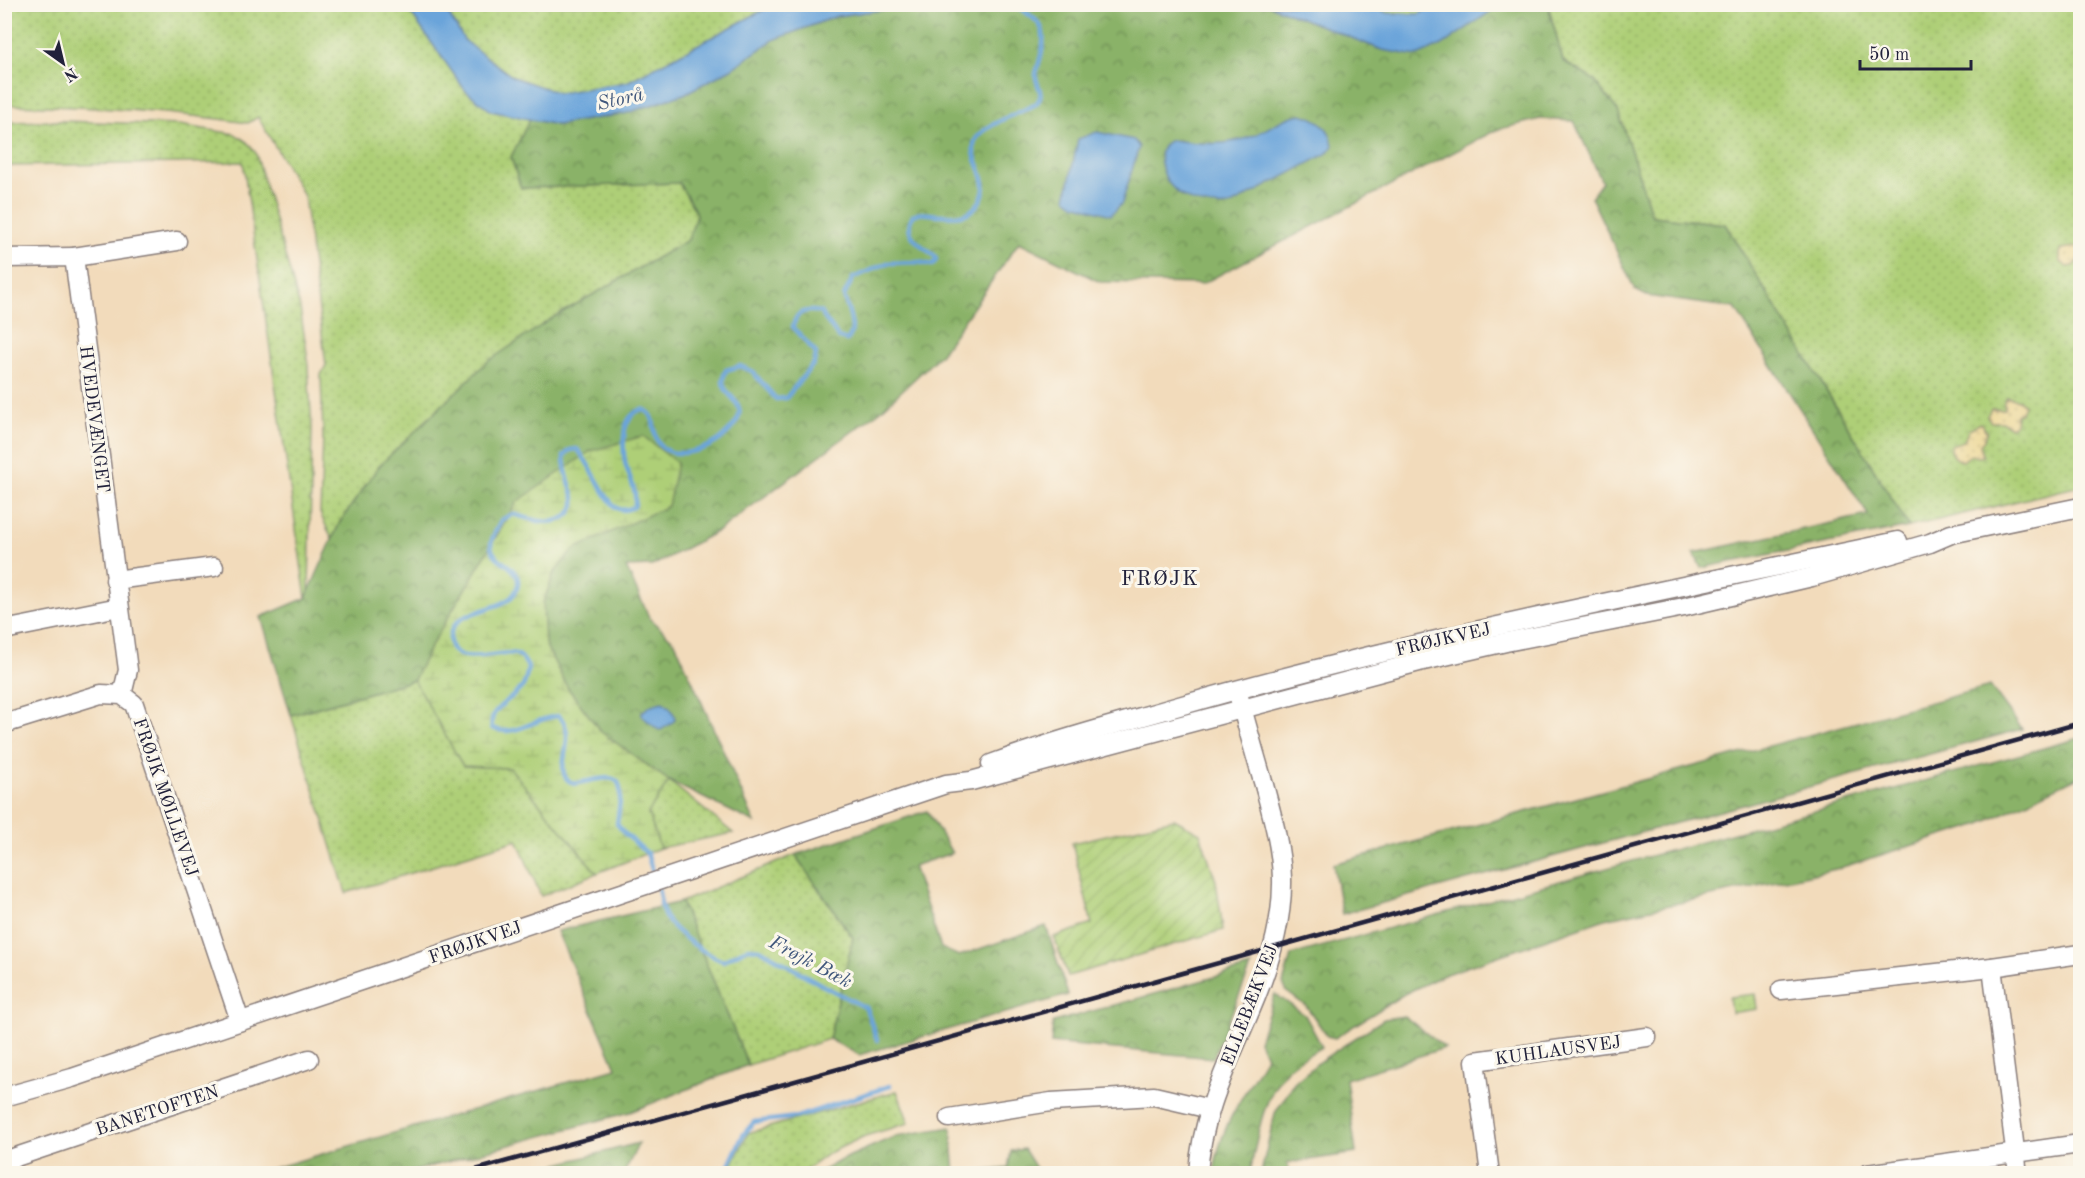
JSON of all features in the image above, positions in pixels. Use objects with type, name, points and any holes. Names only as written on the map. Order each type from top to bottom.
[{"type":"street","points":[[4,258],[74,257],[177,241]]},
{"type":"street","name":"HVEDEVÆNGET","points":[[74,257],[128,670],[122,695]]},
{"type":"street","name":"FRØJKVEJ","points":[[946,784],[971,781],[1419,662],[1506,642],[1684,607],[1812,577],[1930,543],[1951,534],[2080,507]]},
{"type":"street","name":"FRØJKVEJ","points":[[4,1097],[72,1078],[946,784],[968,772],[1000,760],[1237,689],[1485,628],[1928,534],[1951,534]]},
{"type":"street","points":[[115,580],[214,567]]},
{"type":"street","points":[[4,630],[119,607]]},
{"type":"street","name":"ELLEBÆKVEJ","points":[[1198,1173],[1210,1109],[1273,949],[1282,879],[1278,836],[1237,689]]},
{"type":"street","points":[[4,724],[101,694],[122,695]]},
{"type":"street","name":"FRØJK MØLLEVEJ","points":[[122,695],[134,704],[240,1021]]},
{"type":"street","points":[[1781,990],[1992,967],[2080,954]]},
{"type":"street","points":[[1992,967],[2018,1173]]},
{"type":"street","name":"KUHLAUSVEJ","points":[[1490,1173],[1475,1061],[1647,1037]]},
{"type":"street","name":"BANETOFTEN","points":[[4,1161],[309,1059]]},
{"type":"street","points":[[949,1118],[1051,1102],[1154,1096],[1210,1109]]},
{"type":"street","points":[[1867,1173],[2080,1144]]},
{"type":"green space","points":[[5,5],[405,5],[465,90],[491,111],[530,119],[511,157],[521,188],[680,183],[697,214],[688,240],[555,317],[379,466],[340,522],[332,539],[320,513],[323,437],[321,375],[326,365],[304,196],[258,117],[248,123],[127,110],[5,105]]},
{"type":"green space","points":[[443,5],[773,5],[627,82],[559,93],[513,77],[465,41]]},
{"type":"green space","points":[[917,5],[1269,5],[1382,50],[1442,45],[1500,5],[1548,5],[1563,61],[1594,80],[1618,111],[1652,216],[1725,224],[1909,527],[1701,568],[1694,553],[1868,515],[1735,308],[1647,296],[1635,290],[1591,197],[1602,182],[1574,121],[1540,119],[1496,130],[1202,284],[1100,282],[1019,242],[940,355],[880,411],[718,531],[652,566],[626,567],[650,619],[675,642],[755,823],[669,781],[601,732],[567,687],[545,644],[543,603],[554,573],[573,549],[668,506],[517,502],[431,646],[414,680],[291,715],[261,617],[306,598],[340,522],[379,466],[487,362],[554,317],[688,240],[697,214],[679,183],[521,188],[511,157],[530,119],[557,125],[627,113],[684,94],[731,69],[773,40],[837,16]]},
{"type":"green space","points":[[1367,5],[1436,5],[1419,14],[1388,13]]},
{"type":"green space","points":[[1548,5],[2080,5],[2080,486],[1909,527],[1725,224],[1652,216],[1618,111],[1594,80],[1563,61]]},
{"type":"green space","points":[[63,121],[179,125],[235,134],[247,142],[256,153],[300,308],[307,353],[312,428],[309,591],[306,598],[243,162],[5,166],[4,122]]},
{"type":"green space","points":[[643,436],[677,463],[668,506],[574,549],[554,573],[543,603],[545,644],[567,687],[601,732],[669,781],[648,813],[660,848],[597,873],[510,768],[463,766],[414,680],[431,646],[517,502],[591,451]]},
{"type":"green space","points":[[414,680],[463,766],[510,768],[597,873],[541,896],[517,840],[346,893],[291,715]]},
{"type":"green space","points":[[1990,686],[2022,729],[1342,914],[1333,864]]},
{"type":"green space","points":[[2080,738],[2080,776],[1981,824],[1836,869],[1605,919],[1446,974],[1404,994],[1335,1038],[1327,1036],[1307,1007],[1287,992],[1283,984],[1291,955]]},
{"type":"green space","points":[[669,781],[733,833],[660,848],[648,813]]},
{"type":"green space","points":[[927,811],[952,853],[913,866],[941,948],[959,956],[1046,926],[1068,995],[859,1055],[829,1039],[853,938],[795,855]]},
{"type":"green space","points":[[1174,819],[1200,833],[1216,881],[1223,930],[1068,976],[1054,937],[1092,924],[1072,843]]},
{"type":"green space","points":[[795,855],[853,938],[829,1039],[748,1065],[681,902]]},
{"type":"green space","points":[[681,902],[748,1065],[630,1112],[407,1173],[257,1173],[616,1068],[557,931]]},
{"type":"green space","points":[[1251,967],[1213,1058],[1051,1043],[1053,1022]]},
{"type":"green space","points":[[1275,994],[1305,1015],[1322,1047],[1290,1066],[1272,1093],[1258,1133],[1250,1173],[1214,1173],[1221,1140],[1227,1126],[1266,1057],[1259,1041]]},
{"type":"green space","points":[[1755,994],[1757,1009],[1731,1013],[1729,997]]},
{"type":"green space","points":[[1404,1016],[1445,1048],[1346,1079],[1356,1153],[1287,1163],[1289,1173],[1261,1173],[1275,1113],[1294,1083],[1320,1061],[1384,1019]]},
{"type":"green space","points":[[897,1091],[909,1123],[865,1136],[829,1153],[802,1173],[728,1173],[748,1133]]},
{"type":"green space","points":[[951,1127],[955,1173],[818,1173],[843,1159],[896,1136]]},
{"type":"green space","points":[[639,1143],[624,1173],[524,1173]]},
{"type":"green space","points":[[1024,1149],[1039,1173],[968,1173],[1008,1168],[1011,1151]]},
{"type":"sand","points":[[2075,247],[2080,249],[2079,260],[2074,266],[2067,267],[2060,261],[2060,253],[2062,249]]},
{"type":"sand","points":[[2007,397],[2019,400],[2024,405],[2021,412],[2016,415],[2015,424],[2011,427],[2003,422],[1991,422],[1987,416],[1991,409],[2004,409],[2004,401]]},
{"type":"sand","points":[[1980,423],[1987,432],[1980,445],[1983,456],[1971,455],[1962,461],[1957,459],[1952,453],[1951,445],[1964,441],[1969,429]]},
{"type":"water","name":"Storå","points":[[405,5],[443,5],[465,41],[513,77],[559,93],[627,82],[773,5],[917,5],[837,16],[773,40],[731,69],[684,94],[627,113],[557,125],[491,111],[465,90]]},
{"type":"water","points":[[1269,5],[1367,5],[1388,13],[1419,14],[1436,5],[1500,5],[1442,45],[1417,56],[1382,50]]},
{"type":"water","points":[[1301,114],[1322,124],[1332,139],[1333,146],[1326,154],[1229,206],[1214,206],[1192,201],[1179,193],[1165,177],[1161,162],[1162,149],[1172,140],[1224,143],[1245,139],[1282,120]]},
{"type":"water","points":[[1097,132],[1134,140],[1139,147],[1122,203],[1111,215],[1074,204],[1066,198],[1078,139]]},
{"type":"water","points":[[662,702],[671,709],[675,720],[661,730],[642,716],[642,712]]},
{"type":"waterway","name":"Frøjk Bæk","points":[[654,876],[647,853],[617,824],[620,795],[620,786],[617,781],[603,779],[574,784],[566,778],[563,765],[567,732],[559,716],[542,719],[509,731],[492,728],[497,709],[523,686],[528,667],[521,657],[513,654],[479,656],[458,654],[452,648],[450,637],[454,626],[461,619],[496,606],[514,594],[518,584],[515,572],[492,551],[493,536],[501,520],[513,514],[548,522],[562,519],[571,511],[574,498],[564,462],[564,456],[570,450],[577,449],[582,455],[614,505],[623,510],[634,507],[635,496],[625,462],[624,446],[625,429],[633,414],[642,409],[647,411],[652,417],[657,440],[662,447],[670,451],[679,453],[699,450],[717,442],[735,424],[739,414],[739,407],[725,388],[723,380],[726,370],[740,366],[752,371],[776,399],[786,398],[814,363],[816,353],[793,327],[799,314],[806,311],[820,312],[839,338],[847,340],[852,331],[852,325],[844,296],[853,278],[887,263],[919,262],[932,265],[936,260],[935,256],[911,234],[909,228],[913,215],[919,213],[961,215],[974,209],[983,196],[984,187],[974,154],[976,139],[987,128],[1036,104],[1040,97],[1036,76],[1043,48],[1043,32],[1037,21],[1015,4]]},
{"type":"waterway","name":"Frøjk Bæk","points":[[657,884],[665,917],[691,943],[723,961],[748,948],[760,949],[866,1008],[877,1040]]},
{"type":"waterway","name":"Frøjk Bæk","points":[[725,1174],[743,1135],[754,1122],[797,1117],[890,1086]]},
{"type":"railway","points":[[461,1174],[2080,723]]},
{"type":"district","name":"FRØJK","points":[[1160,578]]}]
